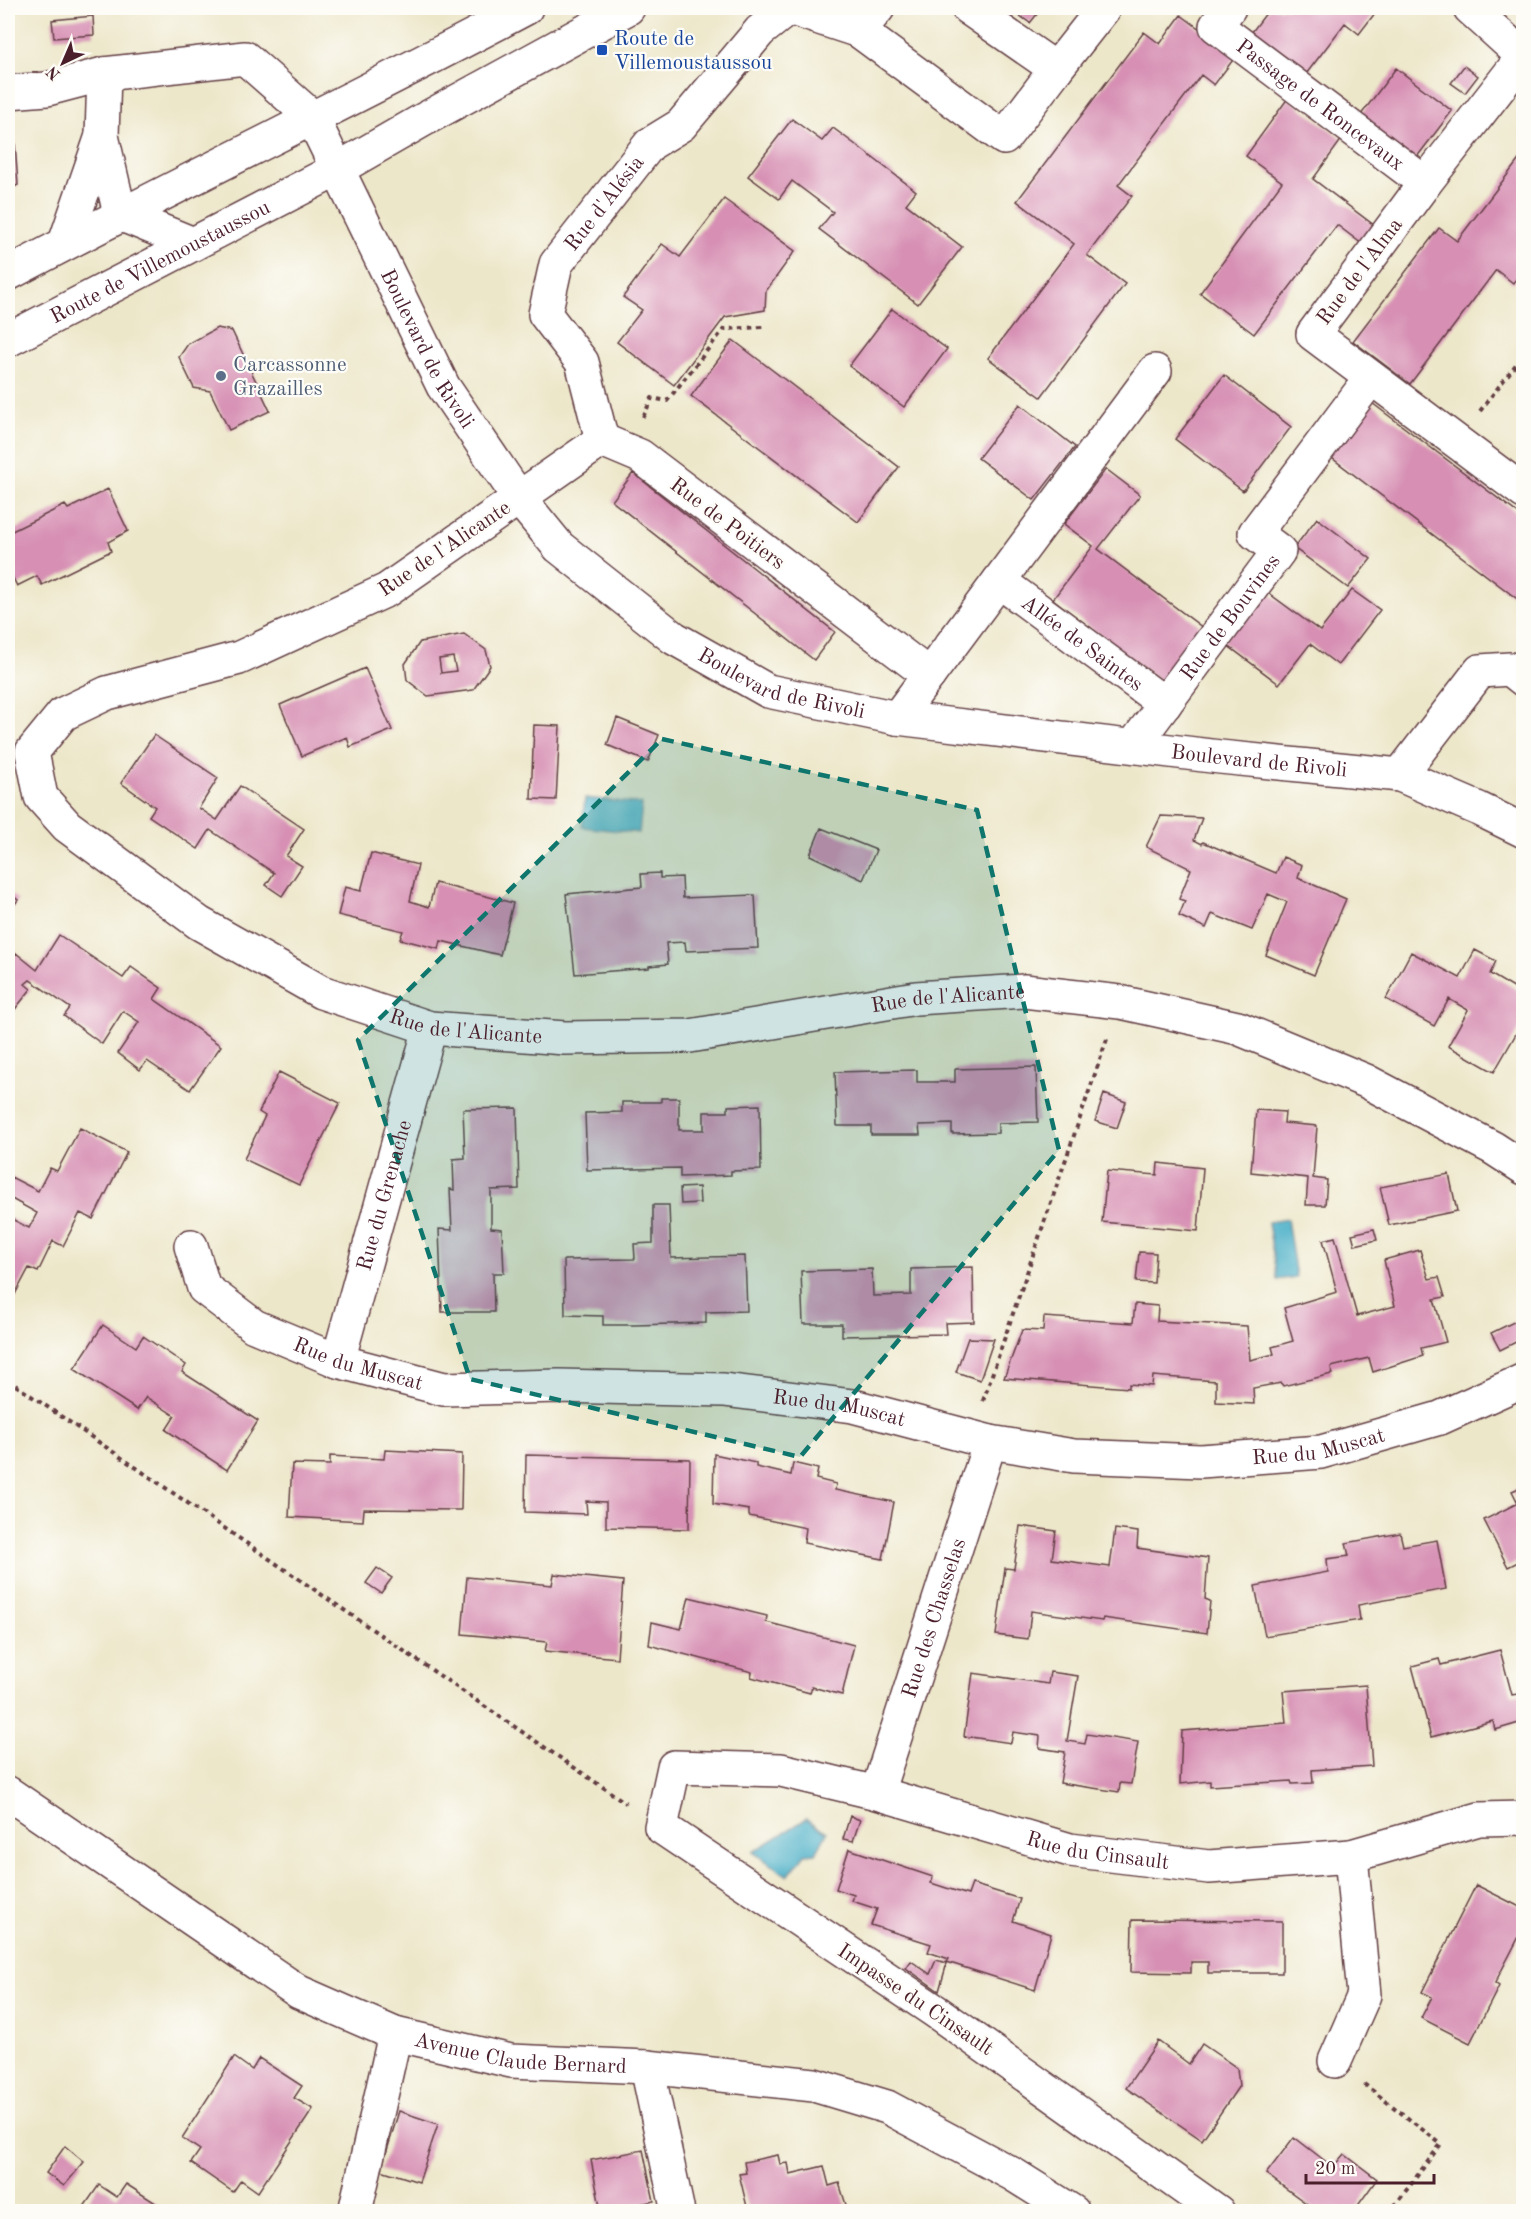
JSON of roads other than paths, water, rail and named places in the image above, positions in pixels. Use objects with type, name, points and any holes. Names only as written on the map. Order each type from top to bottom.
[{"type":"street","points":[[8,274],[120,214],[401,74],[526,8]]},
{"type":"street","name":"Route de Villemoustaussou","points":[[8,340],[336,170],[628,8]]},
{"type":"street","name":"Rue d'Alésia","points":[[615,446],[582,362],[545,314],[556,264],[650,144],[681,124],[760,31],[788,8],[869,19],[1004,138],[1104,8]]},
{"type":"street","points":[[968,8],[1056,69]]},
{"type":"street","points":[[1470,8],[1523,57]]},
{"type":"street","name":"Passage de Roncevaux","points":[[1223,17],[1425,183]]},
{"type":"street","name":"Rue de l'Alma","points":[[1523,57],[1425,183],[1313,334],[1524,492]]},
{"type":"street","points":[[8,92],[47,89],[104,74],[245,58],[312,117]]},
{"type":"street","points":[[104,74],[102,136],[120,214]]},
{"type":"street","name":"Boulevard de Rivoli","points":[[312,117],[443,386],[519,498],[559,547],[674,638],[768,691],[897,718],[1220,757],[1400,775],[1524,831]]},
{"type":"street","points":[[65,243],[102,136]]},
{"type":"street","points":[[120,214],[193,244]]},
{"type":"street","points":[[897,718],[1155,371]]},
{"type":"street","name":"Rue de Bouvines","points":[[1134,745],[1279,551],[1255,533],[1371,378]]},
{"type":"street","points":[[519,498],[615,446]]},
{"type":"street","name":"Rue de Poitiers","points":[[615,446],[640,456],[929,675]]},
{"type":"street","name":"Rue de l'Alicante","points":[[519,498],[387,590],[239,658],[107,693],[63,714],[32,752],[41,797],[67,826],[199,923],[321,992],[430,1028],[565,1038],[690,1036],[916,998],[1024,991],[1119,1002],[1238,1028],[1366,1081],[1493,1148],[1524,1168]]},
{"type":"street","name":"Allée de Saintes","points":[[999,581],[1165,704]]},
{"type":"street","points":[[1400,775],[1480,671],[1519,667]]},
{"type":"street","name":"Rue du Grenache","points":[[338,1361],[430,1028]]},
{"type":"street","name":"Rue du Muscat","points":[[191,1246],[204,1288],[254,1326],[338,1361],[444,1389],[559,1386],[736,1392],[853,1406],[981,1439],[1074,1456],[1201,1461],[1321,1452],[1440,1418],[1524,1380]]},
{"type":"street","name":"Rue des Chasselas","points":[[877,1793],[981,1439]]},
{"type":"street","name":"Rue du Cinsault","points":[[661,1827],[674,1767],[781,1770],[877,1793],[1070,1850],[1209,1867],[1352,1856],[1479,1819],[1524,1818]]},
{"type":"street","name":"Avenue Claude Bernard","points":[[8,1793],[299,1992],[395,2034],[511,2061],[647,2067],[814,2085],[887,2107],[1014,2175],[1073,2211]]},
{"type":"street","name":"Impasse du Cinsault","points":[[661,1827],[935,2011],[1218,2211]]},
{"type":"street","points":[[1335,2061],[1364,1995],[1352,1856]]},
{"type":"street","points":[[356,2211],[395,2034]]},
{"type":"street","points":[[647,2067],[678,2211]]},
{"type":"water","points":[[585,798],[642,804],[639,833],[582,827]]},
{"type":"water","points":[[1287,1219],[1296,1277],[1277,1280],[1268,1222]]},
{"type":"water","points":[[806,1819],[827,1832],[816,1853],[805,1854],[788,1876],[753,1852]]},
{"type":"place","name":"Route de Villemoustaussou","points":[[602,50]]},
{"type":"place","name":"Carcassonne Grazailles","points":[[221,376]]}]
